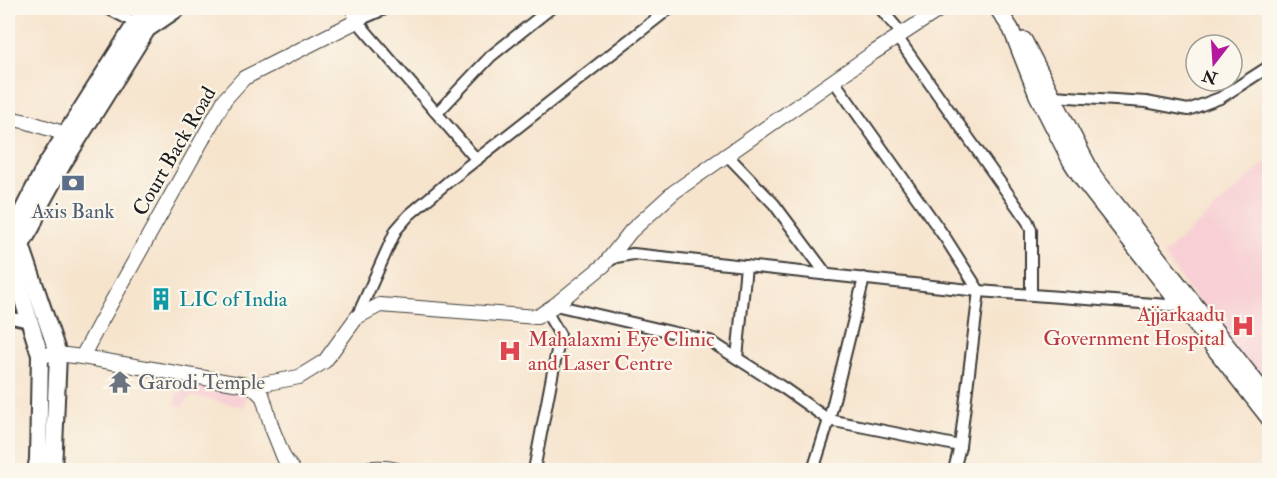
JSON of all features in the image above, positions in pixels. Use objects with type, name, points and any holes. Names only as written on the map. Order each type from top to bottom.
[{"type":"main road","points":[[36,471],[40,355],[14,271],[12,242],[45,167],[136,22],[156,8]]},
{"type":"main road","points":[[12,242],[32,226],[41,203],[63,163],[147,29],[178,8]]},
{"type":"main road","points":[[997,8],[1011,29],[1037,95],[1071,162],[1084,182],[1269,400]]},
{"type":"main road","points":[[1008,8],[1094,176],[1269,420]]},
{"type":"main road","points":[[12,242],[58,354],[53,471]]},
{"type":"street","points":[[107,8],[136,22]]},
{"type":"street","points":[[387,8],[355,14],[477,160]]},
{"type":"street","points":[[436,113],[491,56],[551,8]]},
{"type":"street","points":[[40,355],[58,354],[82,357],[252,386],[299,377],[325,362],[357,317],[396,230],[409,215],[670,8]]},
{"type":"street","points":[[880,8],[1028,222],[1031,230],[1031,294]]},
{"type":"street","points":[[604,265],[631,231],[674,192],[942,8]]},
{"type":"street","name":"Court Back Road","points":[[82,357],[225,99],[244,78],[355,14]]},
{"type":"street","points":[[1053,96],[1146,102],[1188,110],[1220,98],[1269,66]]},
{"type":"street","points":[[834,81],[946,239],[979,291],[960,446],[954,471]]},
{"type":"street","points":[[8,118],[66,134]]},
{"type":"street","points":[[727,155],[774,204],[827,274]]},
{"type":"street","points":[[357,317],[380,305],[537,317],[616,257],[633,254],[979,291],[1186,303]]},
{"type":"street","points":[[737,358],[746,266]]},
{"type":"street","points":[[813,471],[829,420],[864,278]]},
{"type":"street","points":[[550,308],[710,341],[829,420],[960,446]]},
{"type":"street","points":[[534,471],[560,335],[550,308]]},
{"type":"street","points":[[8,317],[30,322]]},
{"type":"street","points":[[252,386],[262,397],[284,458],[293,471]]},
{"type":"street","points":[[361,471],[368,468],[387,468],[397,471]]},
{"type":"shaded area","name":"Ajjarkaadu Government Hospital","points":[[1269,160],[1269,397],[1163,255]]},
{"type":"shaded area","points":[[181,381],[247,392],[244,407],[191,396],[182,407],[175,404]]},
{"type":"place","name":"Axis Bank","points":[[73,183]]},
{"type":"place","name":"LIC of India","points":[[161,299]]},
{"type":"place","name":"Ajjarkaadu Government Hospital","points":[[1243,326]]},
{"type":"place","name":"Mahalaxmi Eye Clinic and Laser Centre","points":[[510,351]]},
{"type":"place","name":"Garodi Temple","points":[[120,382]]}]
